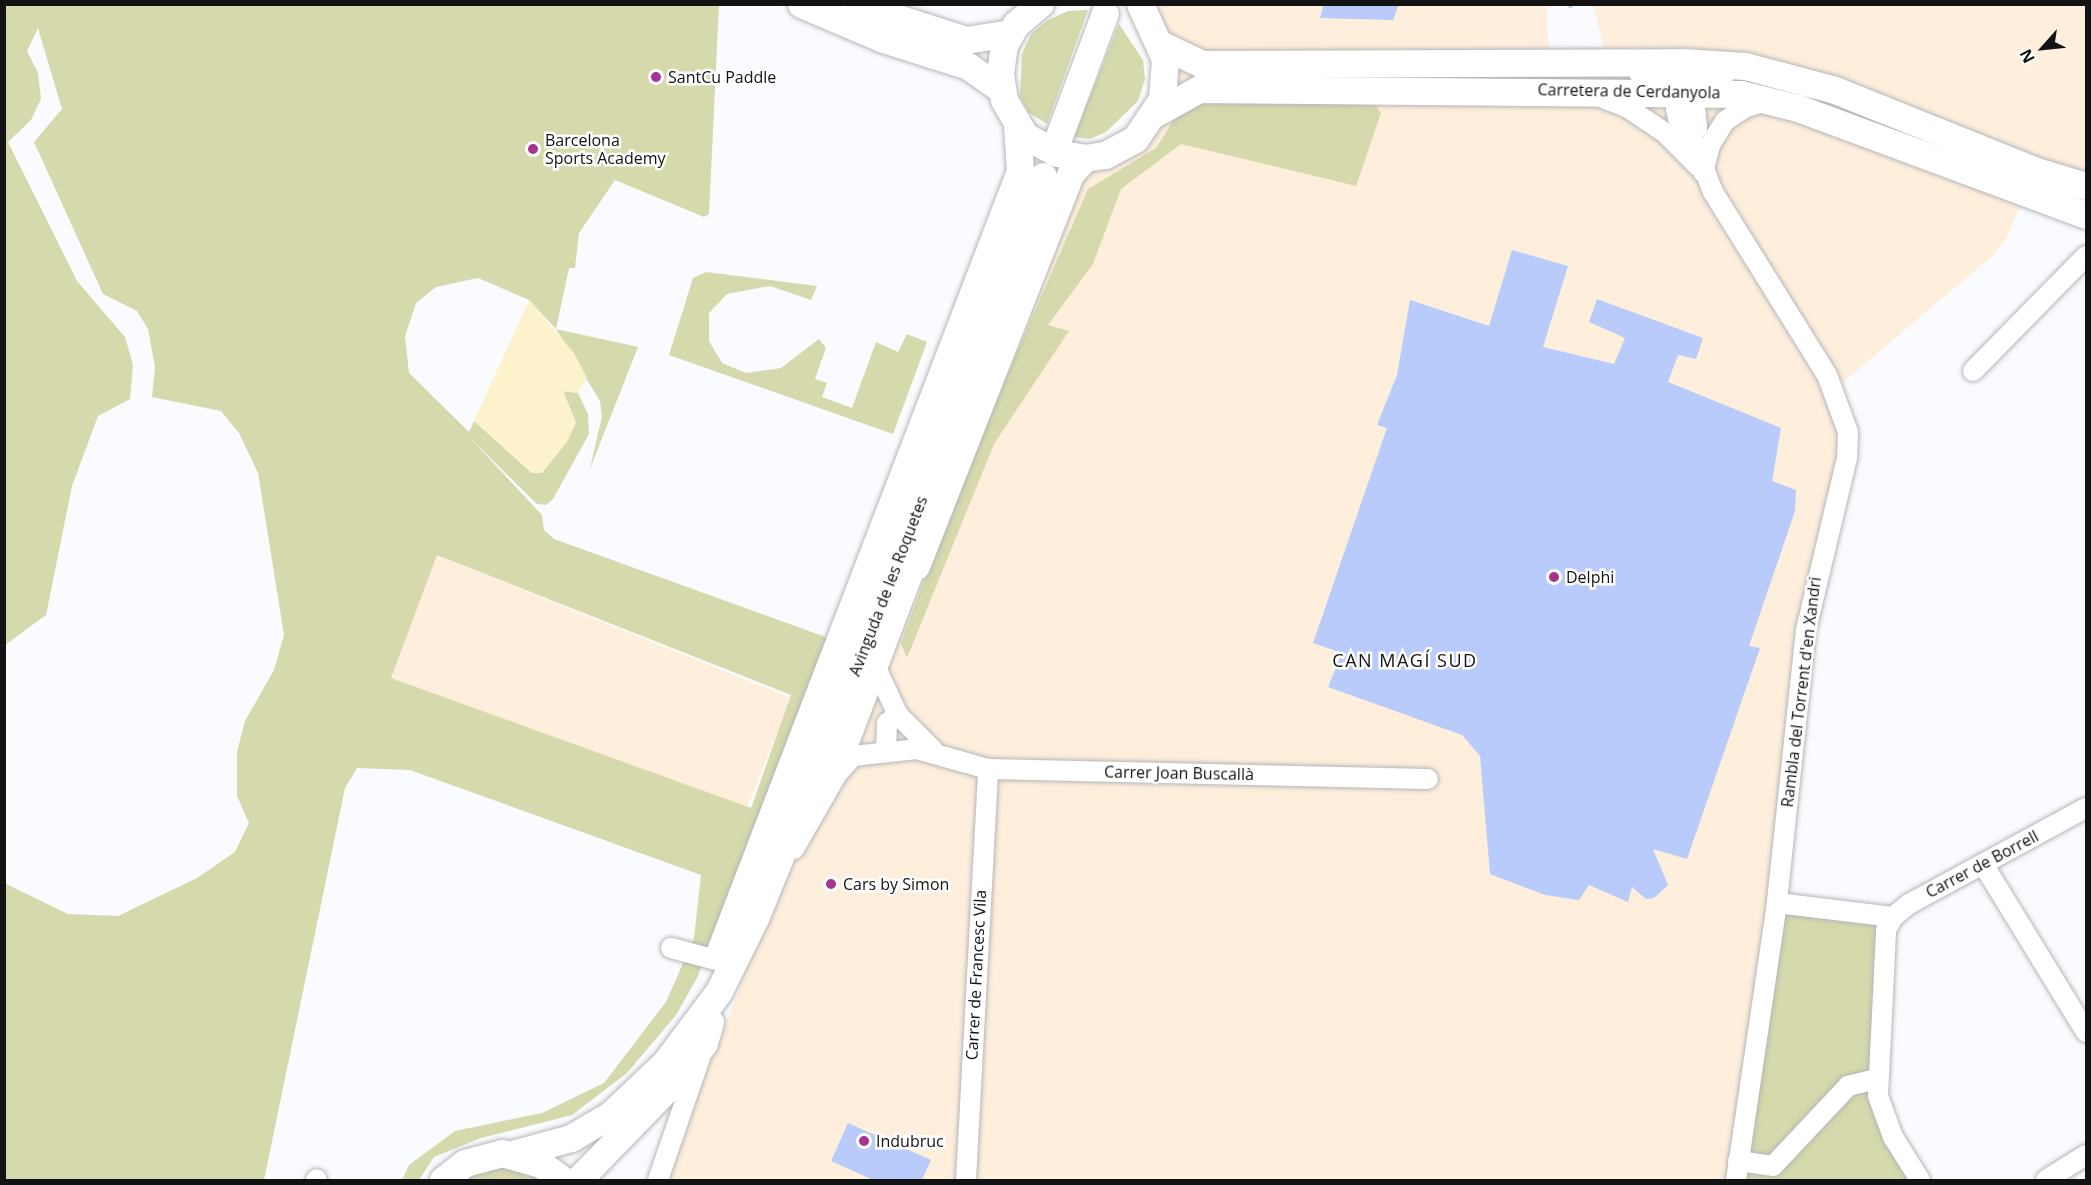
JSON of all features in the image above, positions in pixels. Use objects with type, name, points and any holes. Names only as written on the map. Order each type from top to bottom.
[{"type":"main road","points":[[801,4],[883,39],[968,66],[1000,88]]},
{"type":"main road","points":[[854,4],[966,40],[1010,33]]},
{"type":"main road","points":[[673,1052],[716,960],[1020,171],[1017,126],[1000,88],[1001,59],[1010,33],[1040,4]]},
{"type":"main road","points":[[1017,126],[1045,149],[1085,158],[1123,147],[1156,113],[1166,76],[1160,44],[1129,10],[1059,136]]},
{"type":"main road","name":"Carretera de Cerdanyola","points":[[1160,44],[1202,64],[1574,76],[1768,100],[2086,214]]},
{"type":"main road","name":"Carretera de Cerdanyola","points":[[1156,113],[1199,89],[1574,76],[1683,62],[1761,70],[1836,90],[2036,171],[2086,186]]},
{"type":"main road","points":[[916,566],[1071,173],[1085,158]]},
{"type":"main road","name":"Avinguda de les Roquetes","points":[[578,1180],[678,1078],[705,1043],[720,991],[756,916],[862,656],[1043,176]]},
{"type":"main road","name":"Avinguda de les Roquetes","points":[[513,1154],[571,1138],[598,1124],[673,1052],[720,991]]},
{"type":"main road","points":[[443,1180],[478,1157],[513,1154],[541,1164],[563,1180]]},
{"type":"street","points":[[1684,90],[1702,75],[1761,70]]},
{"type":"street","name":"Rambla del Torrent d'en Xandri","points":[[1574,76],[1664,132],[1703,172],[1827,375],[1848,432],[1847,458],[1806,630],[1777,903],[1737,1171]]},
{"type":"street","name":"Rambla del Torrent d'en Xandri","points":[[1684,90],[1694,98],[1697,128],[1691,135],[1703,172]]},
{"type":"street","points":[[1703,172],[1710,145],[1725,121],[1744,108],[1768,100]]},
{"type":"street","points":[[1973,371],[2086,256]]},
{"type":"street","points":[[756,916],[837,774],[878,672],[916,566]]},
{"type":"street","name":"Carrer Joan Buscallà","points":[[878,672],[898,715],[933,750]]},
{"type":"street","points":[[886,752],[887,723],[898,715]]},
{"type":"street","name":"Carrer Joan Buscallà","points":[[837,774],[853,756],[933,750],[988,769],[1428,779]]},
{"type":"street","name":"Carrer de Francesc Vila","points":[[966,1180],[988,769]]},
{"type":"street","name":"Carrer de Borrell","points":[[1890,924],[1983,864],[2086,808]]},
{"type":"street","points":[[1983,864],[2086,1032]]},
{"type":"street","points":[[1777,903],[1890,924],[1877,1079],[1883,1115],[1920,1180]]},
{"type":"street","points":[[671,948],[716,960]]},
{"type":"street","name":"Avinguda de les Roquetes","points":[[658,1180],[705,1043]]},
{"type":"street","points":[[1737,1171],[1773,1166],[1848,1086],[1877,1079]]},
{"type":"street","points":[[2046,1180],[2086,1155]]},
{"type":"shaded area","points":[[1140,5],[1546,5],[1549,48],[1604,47],[1593,5],[2086,5],[2086,185],[2035,170],[2006,239],[1993,255],[1834,390],[1848,432],[1818,567],[1736,1180],[658,1180],[712,1034],[728,1019],[740,988],[744,973],[739,951],[1071,173],[1105,155],[1162,99]]},
{"type":"shaded area","points":[[437,555],[791,698],[742,820],[388,676]]},
{"type":"green space","points":[[5,5],[719,5],[709,214],[704,217],[615,180],[579,233],[575,268],[569,268],[556,329],[529,300],[478,278],[436,287],[416,303],[405,336],[409,373],[469,432],[474,421],[532,473],[542,472],[555,457],[576,423],[563,391],[578,393],[588,414],[589,434],[553,499],[546,505],[537,504],[468,436],[542,515],[544,530],[554,539],[831,639],[697,978],[676,1015],[627,1073],[572,1115],[481,1138],[434,1157],[419,1180],[402,1180],[409,1165],[455,1131],[542,1113],[604,1083],[666,1002],[694,938],[701,875],[410,770],[357,768],[345,788],[264,1180],[5,1180],[4,883],[68,914],[118,916],[197,878],[235,852],[249,823],[237,796],[237,752],[245,721],[274,670],[284,635],[258,473],[239,433],[221,411],[152,397],[155,367],[148,329],[137,311],[103,294],[34,142],[62,109],[38,28],[27,51],[38,73],[41,99],[31,120],[8,142],[77,281],[125,337],[133,365],[130,399],[98,416],[72,486],[46,615],[5,645]],"holes":[[[437,555],[791,695],[751,808],[391,678]]]},
{"type":"green space","points":[[1088,10],[1047,124],[1028,112],[1020,95],[1022,54],[1031,34],[1048,20],[1068,11]]},
{"type":"green space","points":[[1119,24],[1143,60],[1145,79],[1138,101],[1106,132],[1090,139],[1074,137]]},
{"type":"green space","points":[[1373,102],[1381,113],[1356,186],[1181,144],[1121,189],[1093,264],[1048,325],[1069,331],[994,444],[907,658],[901,643],[962,479],[1088,189],[1156,148],[1175,118],[1199,104]]},
{"type":"green space","points":[[706,272],[817,286],[811,300],[770,286],[727,294],[709,313],[709,341],[722,363],[746,373],[781,368],[819,339],[826,348],[815,379],[827,383],[822,397],[852,408],[876,342],[898,352],[907,334],[927,342],[893,434],[669,355],[693,278]]},
{"type":"green space","points":[[556,329],[638,347],[590,469],[602,416],[600,401]]},
{"type":"green space","points":[[1777,903],[1893,917],[1877,1073],[1920,1180],[1736,1180]]},
{"type":"green space","points":[[509,1161],[552,1180],[459,1180],[479,1167]]},
{"type":"sand","points":[[529,300],[574,353],[587,378],[578,393],[563,391],[576,423],[567,442],[542,473],[532,473],[474,421]]},
{"type":"building","points":[[1324,4],[1399,4],[1393,20],[1320,18]]},
{"type":"building","name":"Delphi","points":[[1512,250],[1568,266],[1543,347],[1614,364],[1625,338],[1589,322],[1597,299],[1703,338],[1696,359],[1678,355],[1668,382],[1781,428],[1772,481],[1796,490],[1795,511],[1749,646],[1760,648],[1687,859],[1653,849],[1668,885],[1654,898],[1646,899],[1632,887],[1628,902],[1589,885],[1579,900],[1545,895],[1490,874],[1480,756],[1462,735],[1328,687],[1342,653],[1313,643],[1387,428],[1377,425],[1397,375],[1410,300],[1489,326]]},
{"type":"building","name":"Indubruc","points":[[848,1123],[931,1160],[922,1180],[873,1180],[831,1161]]},
{"type":"place","name":"SantCu Paddle","points":[[656,77]]},
{"type":"place","name":"Barcelona Sports Academy","points":[[533,149]]},
{"type":"place","name":"Delphi","points":[[1554,577]]},
{"type":"place","name":"Cars by Simon","points":[[831,884]]},
{"type":"place","name":"Indubruc","points":[[864,1141]]},
{"type":"district","name":"CAN MAGÍ SUD","points":[[1405,660]]}]
